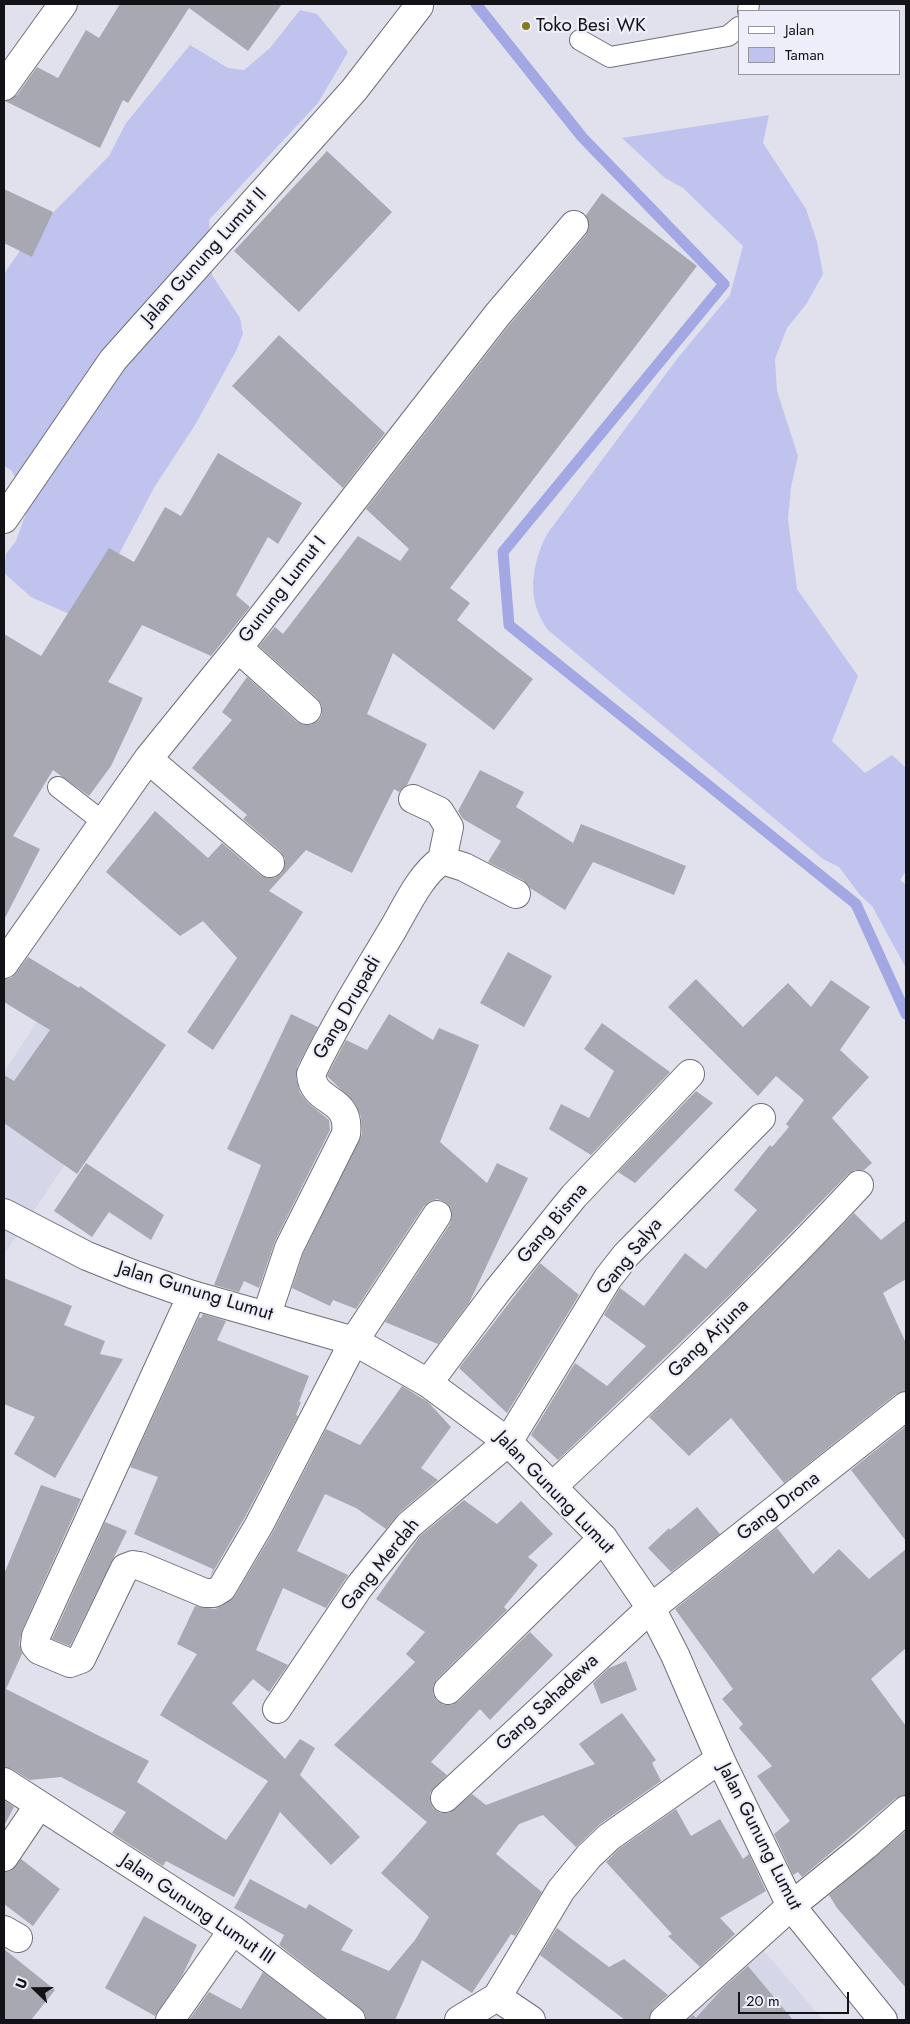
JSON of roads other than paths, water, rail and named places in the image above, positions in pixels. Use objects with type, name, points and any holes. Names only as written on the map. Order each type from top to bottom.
[{"type":"street","points":[[4,86],[63,4]]},
{"type":"street","name":"Jalan Gunung Lumut II","points":[[4,519],[113,360],[354,90],[419,6]]},
{"type":"street","name":"Gunung Lumut I","points":[[4,964],[148,759],[238,648],[498,314],[574,225]]},
{"type":"street","points":[[238,648],[307,710]]},
{"type":"street","points":[[148,759],[270,863]]},
{"type":"street","points":[[413,799],[439,811],[449,827],[442,860],[464,867],[516,894]]},
{"type":"street","name":"Gang Drupadi","points":[[267,1314],[289,1248],[346,1134],[348,1122],[344,1112],[317,1091],[312,1084],[311,1074],[412,897],[434,865],[442,860]]},
{"type":"street","name":"Gang Bisma","points":[[428,1383],[498,1290],[574,1196],[690,1074]]},
{"type":"street","name":"Gang Salya","points":[[508,1442],[608,1278],[671,1208],[761,1118]]},
{"type":"street","name":"Gang Arjuna","points":[[552,1487],[661,1386],[779,1270],[859,1185]]},
{"type":"street","name":"Jalan Gunung Lumut","points":[[4,1213],[86,1256],[192,1294],[267,1314],[354,1341],[428,1383],[508,1442],[603,1538],[651,1608],[675,1655],[720,1759],[791,1906],[883,2020]]},
{"type":"street","points":[[192,1294],[36,1636],[35,1645],[39,1650],[70,1664],[81,1659],[126,1568],[133,1565],[140,1566],[204,1592],[214,1593],[222,1588],[259,1525],[354,1341],[438,1215]]},
{"type":"street","name":"Gang Drona","points":[[651,1608],[906,1406]]},
{"type":"street","name":"Gang Merdah","points":[[277,1709],[358,1587],[409,1525],[508,1442]]},
{"type":"street","points":[[448,1690],[603,1538]]},
{"type":"street","name":"Gang Sahadewa","points":[[445,1798],[651,1608]]},
{"type":"street","points":[[459,2020],[497,1997],[561,1890],[589,1856],[609,1837],[720,1759]]},
{"type":"street","name":"Jalan Gunung Lumut III","points":[[4,1782],[233,1930],[352,2020]]},
{"type":"street","points":[[4,1857],[39,1805]]},
{"type":"street","points":[[664,2020],[791,1906],[906,1810]]},
{"type":"street","points":[[170,2020],[233,1930]]},
{"type":"street","points":[[497,1997],[531,2020]]},
{"type":"lane","points":[[580,40],[610,57],[728,36],[738,28]]},
{"type":"lane","points":[[58,787],[103,822]]},
{"type":"waterway","points":[[476,4],[582,137],[724,284],[503,552],[509,625],[856,904],[906,1014]]},
{"type":"place","name":"Toko Besi WK","points":[[526,26]]}]
